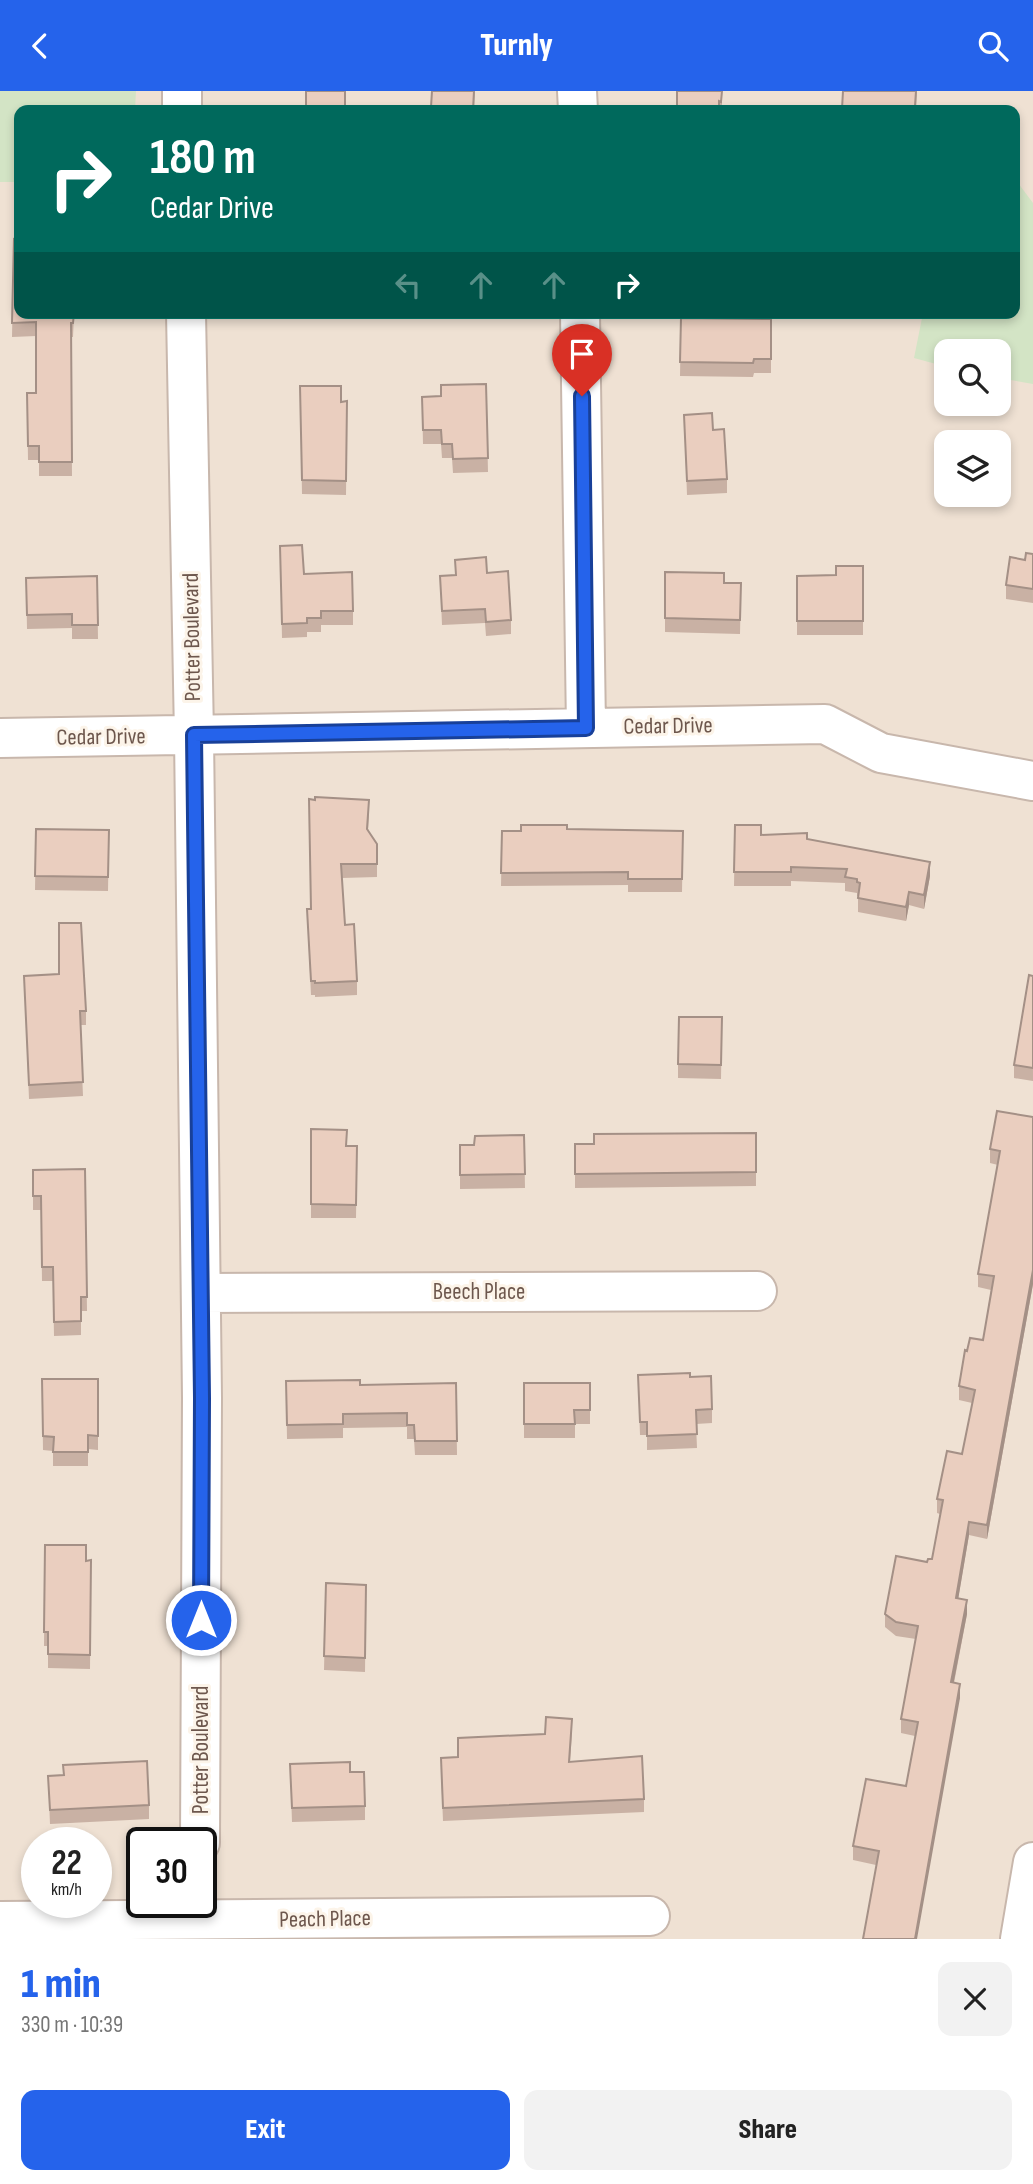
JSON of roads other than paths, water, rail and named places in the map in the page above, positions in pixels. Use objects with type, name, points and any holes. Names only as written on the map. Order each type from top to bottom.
[{"type":"street","name":"Potter Boulevard","points":[[186,319],[202,1398],[200,1827]]},
{"type":"street","points":[[580,319],[586,728]]},
{"type":"street","name":"Cedar Drive","points":[[0,738],[825,724],[881,753],[1033,781]]},
{"type":"street","name":"Beech Place","points":[[201,1293],[757,1291]]},
{"type":"street","points":[[1020,1939],[1033,1863]]},
{"type":"street","name":"Peach Place","points":[[0,1921],[650,1916]]}]
